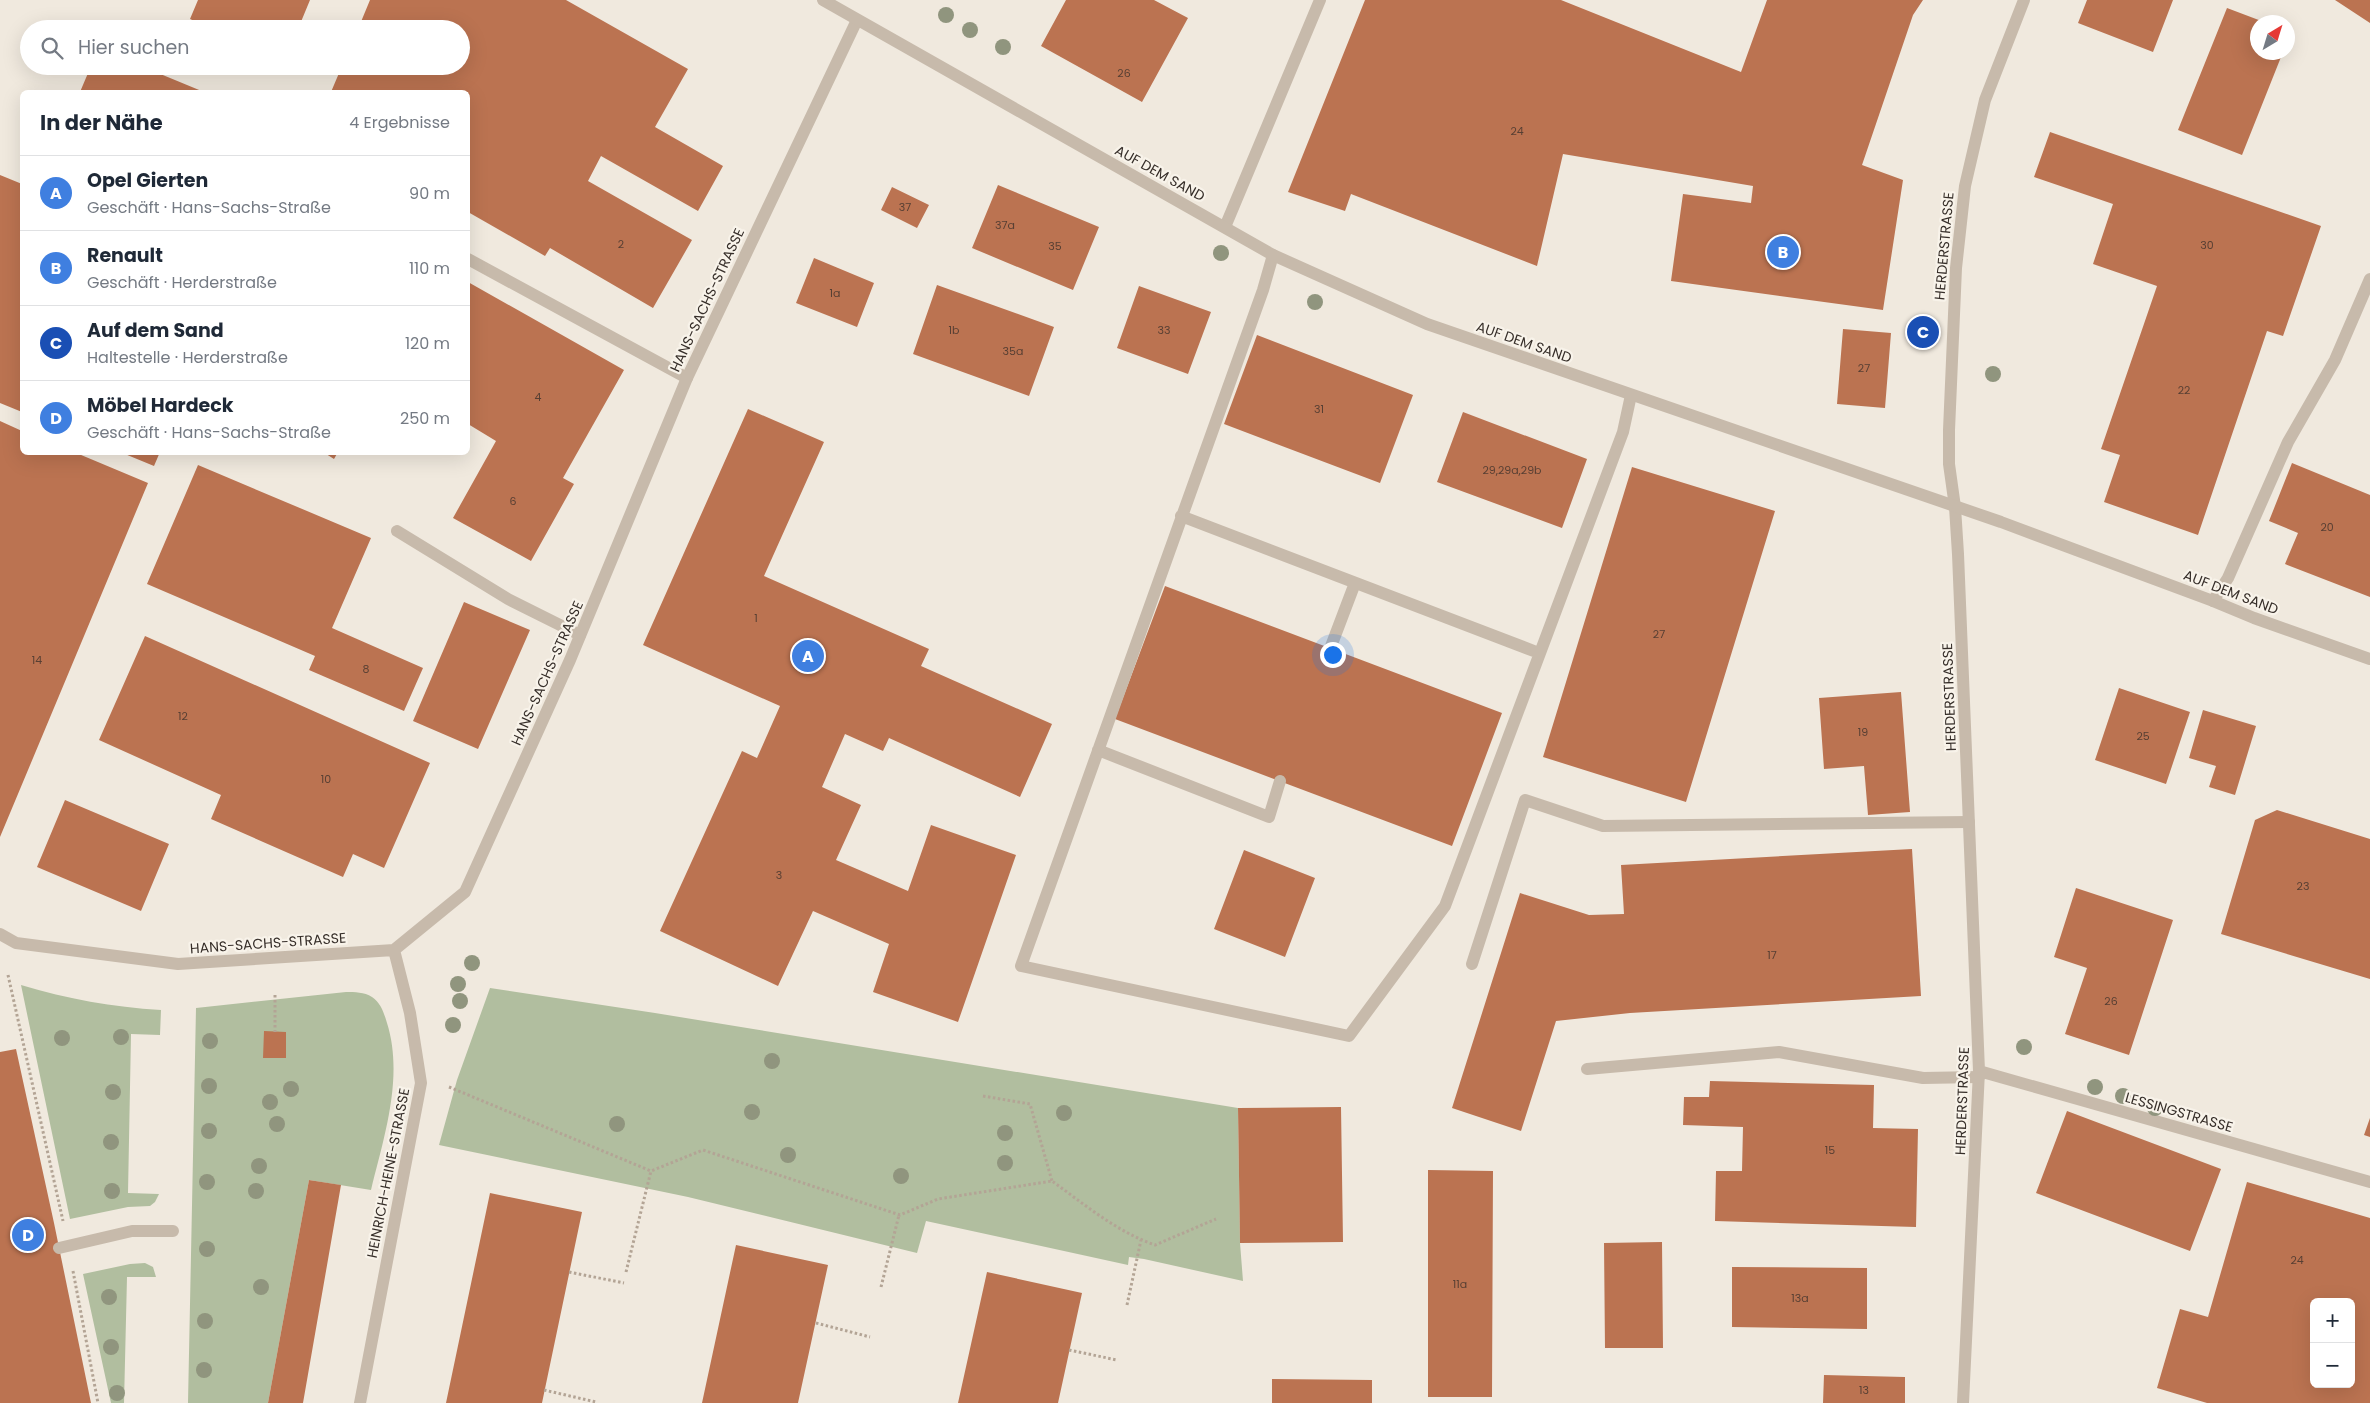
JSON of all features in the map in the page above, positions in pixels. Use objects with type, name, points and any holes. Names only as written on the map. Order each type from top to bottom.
[{"type":"street","name":"AUF DEM SAND","points":[[823,0],[1225,227],[1272,256],[1427,324],[1955,507],[2370,659]]},
{"type":"street","points":[[1225,227],[1320,0]]},
{"type":"street","name":"HERDERSTRASSE","points":[[1963,1403],[1979,1074],[1955,507],[1949,464],[1956,268],[1964,186],[1985,100],[2024,0]]},
{"type":"street","name":"HANS-SACHS-STRASSE","points":[[0,934],[16,943],[178,964],[394,950],[465,892],[580,635],[687,378],[857,20]]},
{"type":"street","points":[[1272,256],[1263,290],[1021,966],[1350,1036],[1445,906],[1623,432],[1630,395]]},
{"type":"street","points":[[470,260],[687,378]]},
{"type":"street","points":[[2213,601],[2228,578],[2288,442],[2335,360],[2370,278]]},
{"type":"street","points":[[1181,516],[1539,653]]},
{"type":"street","points":[[397,532],[508,599],[580,635]]},
{"type":"street","points":[[1330,649],[1355,583]]},
{"type":"street","points":[[1098,750],[1269,817],[1280,782]]},
{"type":"street","points":[[1472,964],[1525,800],[1603,826],[1969,822]]},
{"type":"street","name":"HEINRICH-HEINE-STRASSE","points":[[360,1403],[420,1083],[410,1013],[394,950]]},
{"type":"street","name":"LESSINGSTRASSE","points":[[1587,1069],[1779,1052],[1923,1078],[1979,1074],[2370,1182]]},
{"type":"street","points":[[64,1247],[132,1231],[173,1232]]},
{"type":"path","points":[[8,975],[98,1403]]},
{"type":"path","points":[[275,995],[275,1032]]},
{"type":"path","points":[[449,1087],[651,1171],[703,1150],[900,1215],[938,1199],[1052,1181]]},
{"type":"path","points":[[983,1096],[1030,1104],[1052,1181],[1101,1216],[1141,1240],[1155,1245],[1216,1219]]},
{"type":"path","points":[[626,1272],[651,1171]]},
{"type":"path","points":[[881,1288],[900,1215]]},
{"type":"path","points":[[1127,1305],[1141,1240]]},
{"type":"path","points":[[569,1272],[624,1283]]},
{"type":"path","points":[[816,1323],[870,1337]]},
{"type":"path","points":[[1069,1350],[1117,1360]]},
{"type":"path","points":[[544,1390],[596,1402]]},
{"type":"green space","points":[[21,985],[90,1002],[161,1010],[160,1035],[131,1034],[128,1193],[159,1194],[155,1202],[150,1206],[128,1207],[70,1219]]},
{"type":"green space","points":[[490,988],[1238,1108],[1240,1243],[1243,1281],[1144,1259],[1129,1257],[1128,1265],[926,1221],[917,1253],[688,1197],[439,1145],[457,1080]]},
{"type":"green space","points":[[346,992],[366,994],[378,1002],[385,1016],[392,1044],[393,1086],[390,1107],[371,1190],[309,1180],[268,1403],[188,1403],[196,1008]]},
{"type":"green space","points":[[145,1263],[153,1267],[156,1277],[127,1277],[124,1403],[111,1403],[83,1274],[130,1264]]},
{"type":"building","points":[[198,0],[310,0],[302,20],[190,19]]},
{"type":"building","points":[[370,0],[566,0],[688,69],[655,127],[723,166],[698,211],[601,156],[588,181],[692,240],[653,308],[550,248],[545,256],[470,213],[470,90],[332,90],[338,75],[470,75],[470,20],[362,20]]},
{"type":"building","points":[[1066,0],[1154,0],[1188,18],[1142,102],[1041,46]]},
{"type":"building","points":[[1365,0],[1561,0],[1741,72],[1767,0],[1923,0],[1913,15],[1862,165],[1903,180],[1883,310],[1671,281],[1683,194],[1751,203],[1753,186],[1563,154],[1537,266],[1351,194],[1345,211],[1288,192]]},
{"type":"building","points":[[2087,0],[2173,0],[2153,52],[2078,23]]},
{"type":"building","points":[[2335,0],[2370,0],[2370,23]]},
{"type":"building","points":[[2227,8],[2250,17],[2250,60],[2280,60],[2242,155],[2178,130]]},
{"type":"building","points":[[87,75],[163,75],[199,90],[81,90]]},
{"type":"building","points":[[2050,132],[2321,226],[2283,336],[2267,331],[2198,535],[2104,502],[2120,455],[2101,449],[2157,286],[2093,264],[2113,204],[2034,177]]},
{"type":"building","points":[[0,175],[20,183],[20,411],[0,403]]},
{"type":"building","points":[[998,185],[1099,227],[1073,290],[972,248]]},
{"type":"building","points":[[892,187],[929,205],[917,228],[881,210]]},
{"type":"building","points":[[814,258],[874,283],[857,327],[796,303]]},
{"type":"building","points":[[470,283],[624,370],[563,478],[574,484],[531,561],[453,518],[496,441],[470,425]]},
{"type":"building","points":[[937,285],[1054,327],[1029,396],[913,354]]},
{"type":"building","points":[[1139,286],[1211,312],[1188,374],[1117,348]]},
{"type":"building","points":[[1843,329],[1891,333],[1885,408],[1837,404]]},
{"type":"building","points":[[1257,335],[1413,395],[1380,483],[1224,424]]},
{"type":"building","points":[[748,409],[824,442],[764,576],[929,649],[921,666],[1052,724],[1020,797],[889,738],[883,751],[845,734],[822,787],[861,805],[836,860],[908,891],[931,825],[1016,855],[958,1022],[873,992],[889,944],[813,911],[778,986],[660,931],[742,751],[757,758],[780,706],[643,645]]},
{"type":"building","points":[[1463,412],[1587,459],[1562,528],[1437,482]]},
{"type":"building","points":[[0,421],[20,430],[20,455],[81,455],[148,483],[0,837]]},
{"type":"building","points":[[127,455],[159,455],[154,466]]},
{"type":"building","points":[[328,455],[336,455],[334,459]]},
{"type":"building","points":[[2292,463],[2370,495],[2370,597],[2285,564],[2298,533],[2269,521]]},
{"type":"building","points":[[198,465],[371,538],[332,628],[423,668],[404,711],[309,670],[315,656],[147,584]]},
{"type":"building","points":[[1632,467],[1775,511],[1686,802],[1543,757]]},
{"type":"building","points":[[1165,586],[1502,713],[1452,846],[1115,719]]},
{"type":"building","points":[[464,602],[530,630],[478,749],[413,721]]},
{"type":"building","points":[[145,636],[430,763],[384,868],[353,854],[343,877],[211,819],[221,795],[99,740]]},
{"type":"building","points":[[2119,688],[2190,712],[2166,784],[2095,760]]},
{"type":"building","points":[[1901,692],[1910,812],[1868,815],[1864,766],[1824,769],[1819,698]]},
{"type":"building","points":[[2203,710],[2256,726],[2235,795],[2209,787],[2216,766],[2189,758]]},
{"type":"building","points":[[65,800],[169,844],[141,911],[37,867]]},
{"type":"building","points":[[2277,810],[2370,839],[2370,979],[2221,934],[2255,820]]},
{"type":"building","points":[[1912,849],[1921,996],[1630,1013],[1556,1021],[1521,1131],[1452,1108],[1520,893],[1589,915],[1624,914],[1621,865]]},
{"type":"building","points":[[1244,850],[1315,878],[1285,957],[1214,929]]},
{"type":"building","points":[[2076,888],[2173,920],[2129,1055],[2065,1034],[2087,968],[2054,957]]},
{"type":"building","points":[[264,1031],[286,1032],[286,1058],[263,1058]]},
{"type":"building","points":[[16,1049],[91,1403],[0,1403],[0,1052]]},
{"type":"building","points":[[1710,1081],[1874,1085],[1873,1128],[1918,1129],[1916,1227],[1715,1221],[1716,1171],[1742,1171],[1743,1127],[1683,1125],[1684,1097],[1709,1097]]},
{"type":"building","points":[[1341,1107],[1343,1242],[1240,1243],[1238,1108]]},
{"type":"building","points":[[2067,1111],[2221,1169],[2190,1251],[2036,1193]]},
{"type":"building","points":[[2370,1118],[2370,1137],[2364,1135]]},
{"type":"building","points":[[1428,1170],[1493,1171],[1492,1397],[1428,1397]]},
{"type":"building","points":[[309,1180],[341,1185],[303,1403],[268,1403]]},
{"type":"building","points":[[2247,1182],[2370,1218],[2370,1403],[2207,1403],[2157,1388],[2180,1309],[2208,1317]]},
{"type":"building","points":[[490,1193],[582,1212],[542,1403],[446,1403]]},
{"type":"building","points":[[1662,1242],[1663,1348],[1605,1348],[1604,1243]]},
{"type":"building","points":[[736,1245],[828,1265],[798,1403],[702,1403]]},
{"type":"building","points":[[1732,1267],[1867,1268],[1867,1329],[1732,1327]]},
{"type":"building","points":[[987,1272],[1082,1293],[1058,1403],[958,1403]]},
{"type":"building","points":[[1824,1375],[1905,1377],[1905,1403],[1823,1403]]},
{"type":"building","points":[[1272,1379],[1372,1380],[1372,1403],[1272,1403]]},
{"type":"place","name":"Renault","points":[[1783,252]]},
{"type":"place","name":"Auf dem Sand","points":[[1923,332]]},
{"type":"place","name":"Opel Gierten","points":[[808,656]]},
{"type":"place","name":"Möbel Hardeck","points":[[28,1235]]}]
